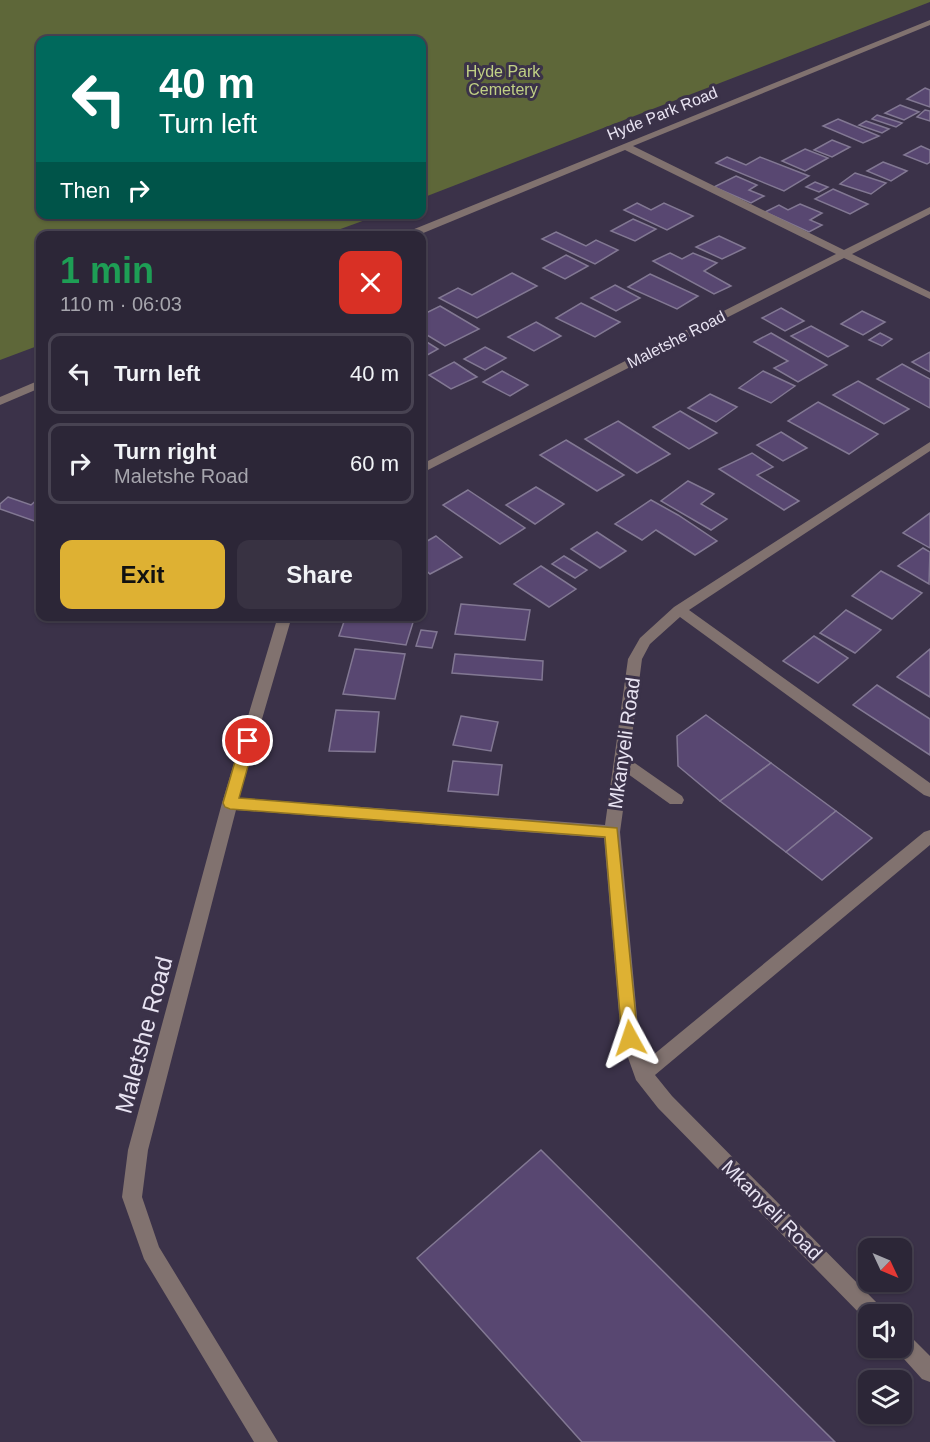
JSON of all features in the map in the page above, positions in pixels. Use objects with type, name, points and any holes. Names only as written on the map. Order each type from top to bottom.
[{"type":"street","name":"Hyde Park Road","points":[[418,231],[930,22]]},
{"type":"street","points":[[625,146],[930,296]]},
{"type":"street","name":"Maletshe Road","points":[[426,467],[930,210]]},
{"type":"street","points":[[0,401],[36,386]]},
{"type":"street","name":"Mkanyeli Road","points":[[864,1304],[665,1102],[643,1074],[630,1038],[612,832],[635,659],[645,640],[678,610],[930,446]]},
{"type":"street","points":[[678,610],[930,792]]},
{"type":"street","name":"Maletshe Road","points":[[267,1442],[151,1252],[132,1197],[138,1150],[230,803],[284,621]]},
{"type":"street","points":[[621,761],[676,800]]},
{"type":"street","points":[[230,803],[612,832]]},
{"type":"street","points":[[643,1074],[930,836]]},
{"type":"street","points":[[912,1352],[930,1371]]},
{"type":"green space","name":"Hyde Park Cemetery","points":[[0,0],[930,0],[930,2],[426,196],[426,36],[36,36],[36,219],[368,219],[335,231],[36,231],[36,346],[0,360]]},
{"type":"building","points":[[925,88],[930,90],[930,107],[907,99]]},
{"type":"building","points":[[900,105],[919,112],[904,120],[885,113]]},
{"type":"building","points":[[925,110],[930,111],[930,121],[917,117]]},
{"type":"building","points":[[877,115],[902,123],[896,127],[872,119]]},
{"type":"building","points":[[838,119],[879,136],[863,143],[823,126]]},
{"type":"building","points":[[866,121],[889,129],[882,133],[859,125]]},
{"type":"building","points":[[832,140],[850,147],[832,157],[814,150]]},
{"type":"building","points":[[921,146],[930,150],[930,162],[927,164],[904,155]]},
{"type":"building","points":[[805,149],[828,158],[805,171],[782,161]]},
{"type":"building","points":[[727,157],[746,165],[760,157],[809,176],[784,191],[716,163]]},
{"type":"building","points":[[883,162],[907,171],[891,181],[867,171]]},
{"type":"building","points":[[855,173],[886,183],[871,194],[840,184]]},
{"type":"building","points":[[736,176],[757,185],[749,190],[764,196],[751,203],[714,187]]},
{"type":"building","points":[[815,182],[828,187],[819,192],[806,187]]},
{"type":"building","points":[[833,189],[868,204],[850,214],[815,199]]},
{"type":"building","points":[[637,203],[651,210],[664,203],[693,216],[667,230],[624,210]]},
{"type":"building","points":[[800,204],[822,213],[810,220],[822,225],[809,232],[765,212],[779,205],[788,210]]},
{"type":"building","points":[[633,219],[656,229],[635,241],[611,231]]},
{"type":"building","points":[[556,232],[586,246],[596,240],[618,250],[595,264],[542,239]]},
{"type":"building","points":[[719,236],[745,248],[722,259],[696,247]]},
{"type":"building","points":[[670,253],[682,259],[693,253],[717,263],[704,271],[731,286],[714,294],[653,261]]},
{"type":"building","points":[[566,255],[588,266],[565,279],[543,268]]},
{"type":"building","points":[[512,273],[537,286],[477,318],[439,298],[458,288],[472,295]]},
{"type":"building","points":[[650,274],[698,296],[677,309],[628,287]]},
{"type":"building","points":[[615,285],[640,298],[616,311],[591,298]]},
{"type":"building","points":[[581,303],[620,322],[595,337],[556,318]]},
{"type":"building","points":[[440,306],[479,329],[445,346],[426,334],[426,313]]},
{"type":"building","points":[[781,308],[804,321],[785,331],[762,318]]},
{"type":"building","points":[[862,311],[885,322],[863,335],[841,324]]},
{"type":"building","points":[[536,322],[561,336],[534,351],[508,337]]},
{"type":"building","points":[[811,326],[848,346],[828,357],[791,336]]},
{"type":"building","points":[[771,333],[827,365],[798,382],[774,368],[788,361],[754,342]]},
{"type":"building","points":[[880,333],[892,339],[882,346],[869,340]]},
{"type":"building","points":[[426,342],[438,349],[426,356]]},
{"type":"building","points":[[485,347],[506,358],[485,370],[464,359]]},
{"type":"building","points":[[930,352],[930,372],[912,362]]},
{"type":"building","points":[[454,362],[477,377],[451,389],[429,375]]},
{"type":"building","points":[[902,364],[930,379],[930,408],[877,379]]},
{"type":"building","points":[[502,371],[528,385],[510,396],[483,382]]},
{"type":"building","points":[[763,371],[795,386],[771,403],[739,388]]},
{"type":"building","points":[[858,381],[909,409],[884,424],[833,395]]},
{"type":"building","points":[[710,394],[737,407],[716,422],[688,408]]},
{"type":"building","points":[[818,402],[878,434],[849,454],[788,421]]},
{"type":"building","points":[[680,411],[717,433],[689,449],[653,427]]},
{"type":"building","points":[[618,421],[670,454],[637,473],[585,439]]},
{"type":"building","points":[[781,432],[807,448],[783,461],[757,445]]},
{"type":"building","points":[[566,440],[624,475],[597,491],[540,455]]},
{"type":"building","points":[[752,453],[773,467],[757,475],[799,501],[784,510],[719,469]]},
{"type":"building","points":[[688,481],[714,494],[701,504],[727,519],[711,530],[661,501]]},
{"type":"building","points":[[536,487],[564,504],[535,524],[506,505]]},
{"type":"building","points":[[468,490],[525,528],[500,544],[443,505]]},
{"type":"building","points":[[8,497],[31,505],[36,501],[36,522],[0,509],[0,504]]},
{"type":"building","points":[[651,500],[717,541],[695,555],[656,530],[642,540],[615,524]]},
{"type":"building","points":[[930,513],[930,548],[903,533]]},
{"type":"building","points":[[597,532],[626,551],[600,568],[571,549]]},
{"type":"building","points":[[436,536],[462,557],[430,574],[426,570],[426,542]]},
{"type":"building","points":[[923,548],[930,552],[929,584],[898,566]]},
{"type":"building","points":[[564,556],[587,570],[575,578],[552,564]]},
{"type":"building","points":[[541,566],[576,589],[549,607],[514,584]]},
{"type":"building","points":[[881,571],[922,593],[892,619],[852,596]]},
{"type":"building","points":[[461,604],[530,610],[525,640],[455,634]]},
{"type":"building","points":[[846,610],[881,630],[855,653],[820,633]]},
{"type":"building","points":[[344,621],[413,621],[406,645],[339,636]]},
{"type":"building","points":[[421,630],[437,632],[432,648],[416,646]]},
{"type":"building","points":[[814,636],[848,658],[818,683],[783,661]]},
{"type":"building","points":[[355,649],[405,654],[395,699],[343,694]]},
{"type":"building","points":[[930,649],[930,697],[897,677]]},
{"type":"building","points":[[455,654],[543,661],[542,680],[452,673]]},
{"type":"building","points":[[877,685],[930,719],[930,755],[853,705]]},
{"type":"building","points":[[336,710],[379,712],[375,752],[329,751]]},
{"type":"building","points":[[706,715],[771,763],[720,801],[678,766],[677,736]]},
{"type":"building","points":[[461,716],[498,722],[491,751],[453,745]]},
{"type":"building","points":[[453,761],[502,765],[498,795],[448,791]]},
{"type":"building","points":[[771,763],[836,811],[786,852],[720,801]]},
{"type":"building","points":[[836,811],[872,838],[822,880],[786,852]]},
{"type":"building","points":[[541,1150],[835,1442],[582,1442],[417,1258]]},
{"type":"route","points":[[248,741],[230,803],[612,832],[630,1038]]}]
